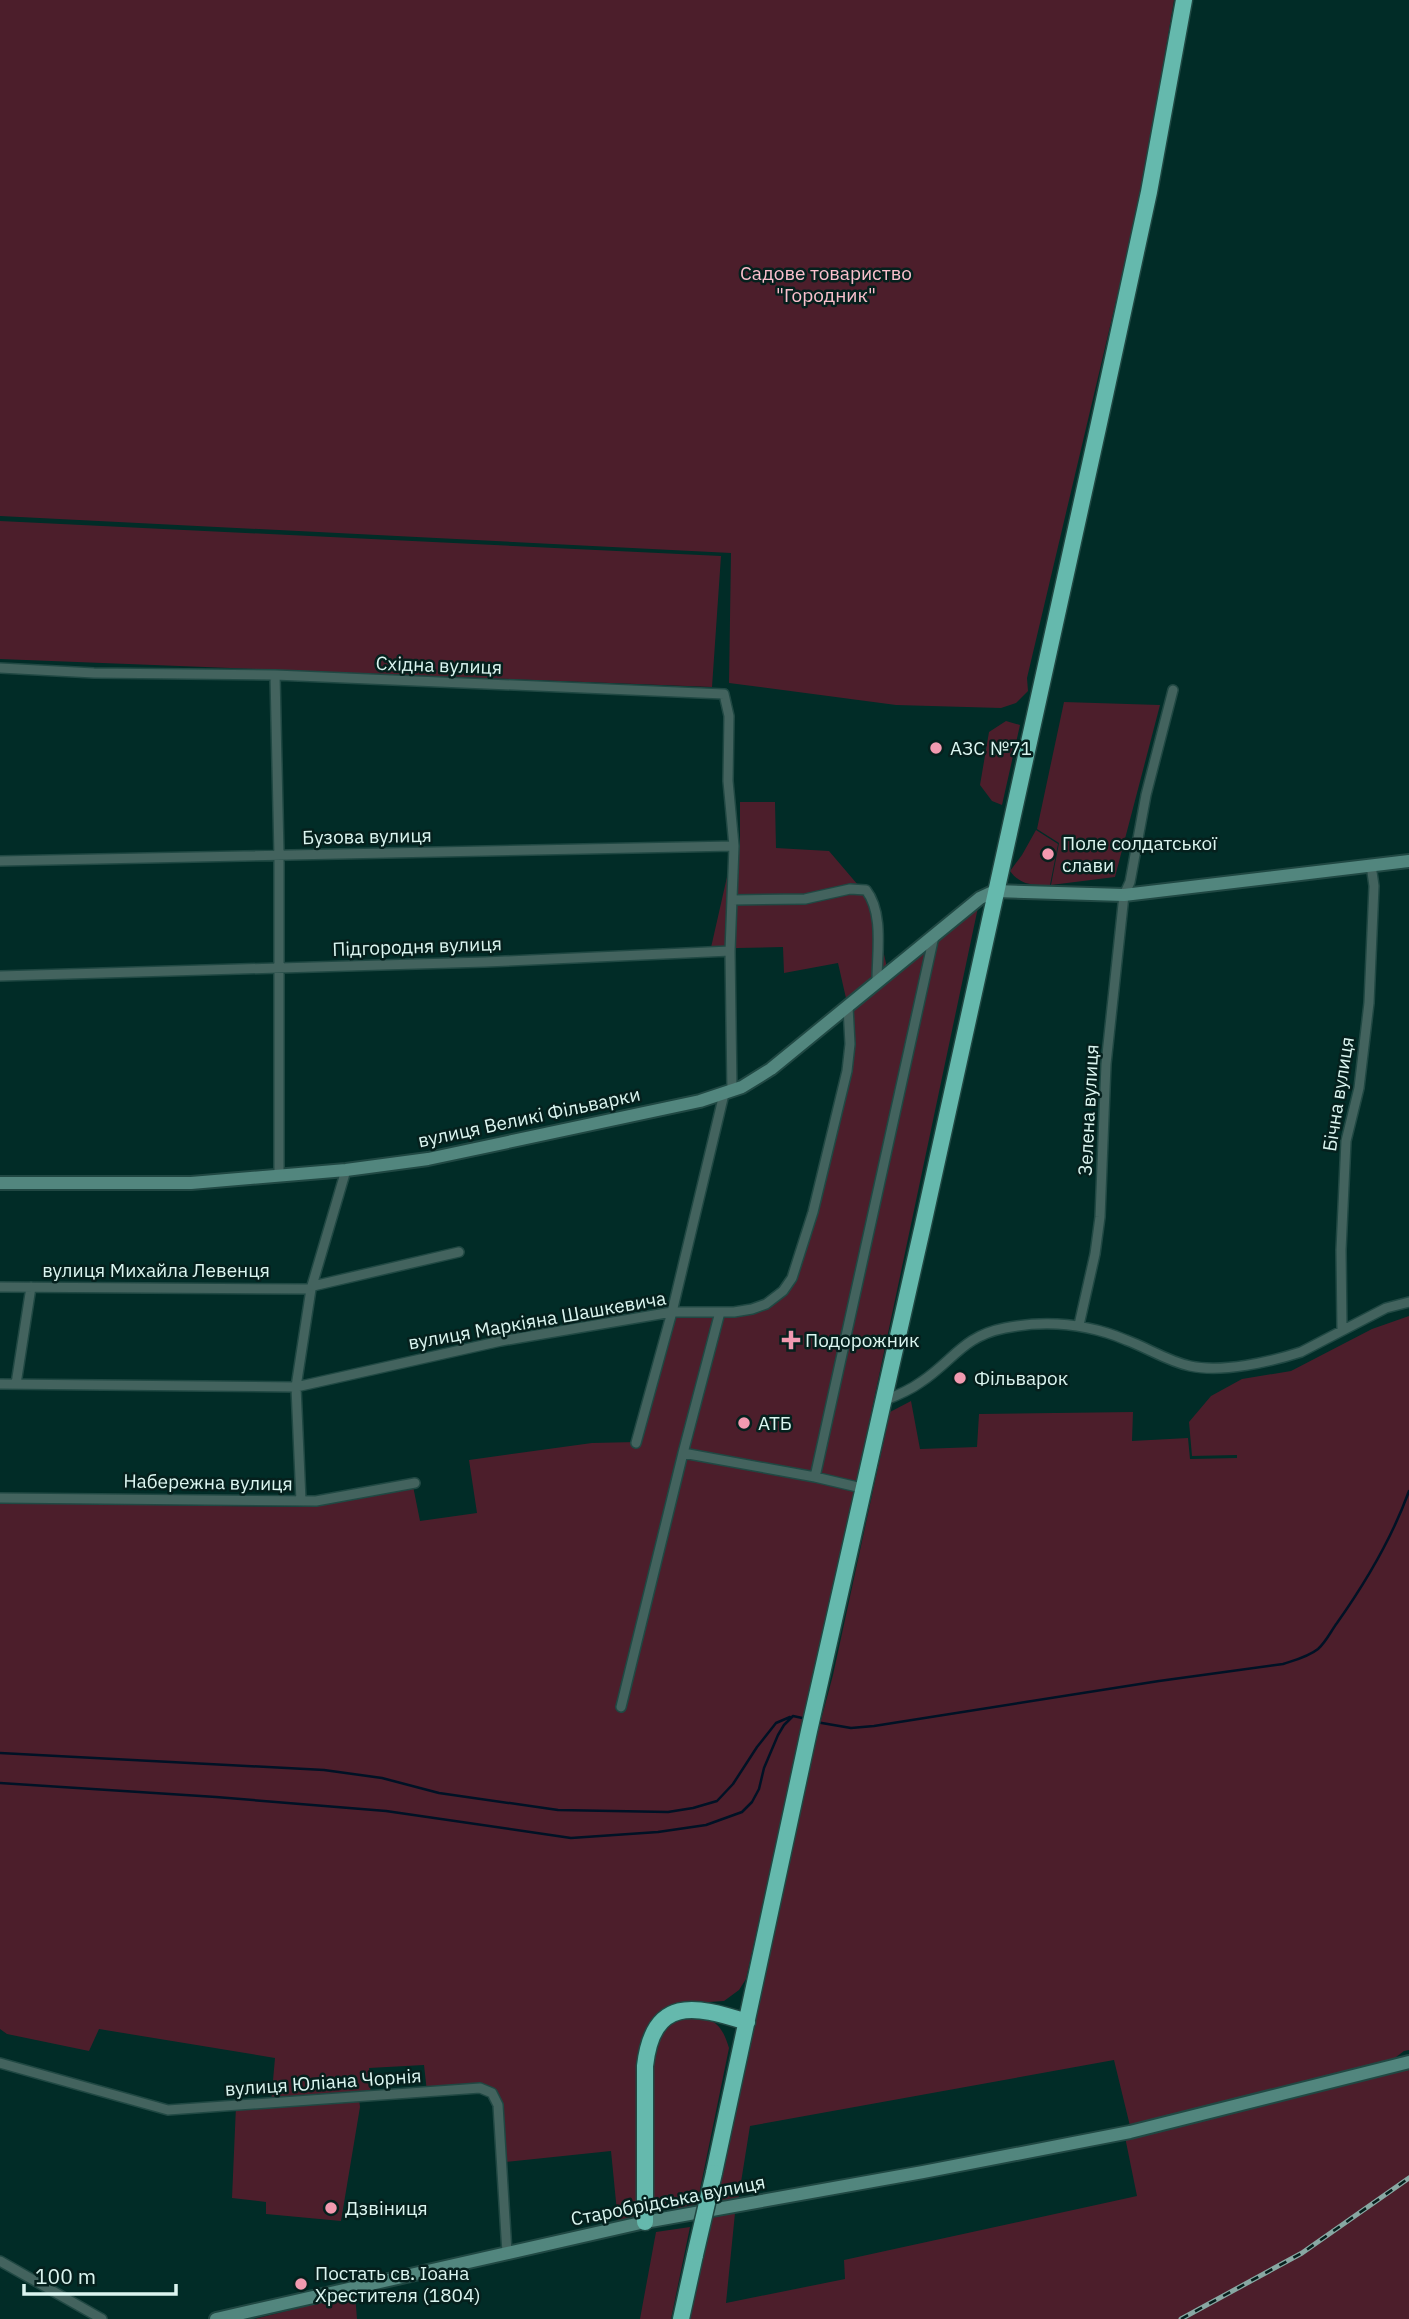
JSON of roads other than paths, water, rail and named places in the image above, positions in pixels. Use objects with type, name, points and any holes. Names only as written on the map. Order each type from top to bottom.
[{"type":"highway","points":[[681,2319],[809,1731],[866,1489],[883,1401],[1149,192],[1184,0]]},
{"type":"highway","points":[[645,2222],[645,2066],[653,2033],[668,2017],[688,2009],[708,2010],[747,2022]]},
{"type":"street","name":"Східна вулиця","points":[[0,668],[94,673],[275,675],[724,694],[729,716],[728,781],[734,846]]},
{"type":"street","points":[[275,675],[280,968],[279,1175]]},
{"type":"street","name":"Зелена вулиця","points":[[1079,1325],[1095,1254],[1100,1217],[1106,1064],[1124,895],[1130,882],[1146,795],[1173,690]]},
{"type":"street","points":[[636,1443],[728,1092],[734,846]]},
{"type":"street","name":"Бузова вулиця","points":[[0,861],[734,846]]},
{"type":"street","points":[[995,891],[1124,895],[1409,860]]},
{"type":"street","name":"Бічна вулиця","points":[[1342,1329],[1341,1250],[1346,1141],[1359,1088],[1369,1003],[1374,886],[1371,865]]},
{"type":"street","points":[[732,900],[805,899],[850,889],[866,890],[873,899],[877,916],[877,981]]},
{"type":"street","name":"вулиця Великі Фільварки","points":[[0,1183],[191,1183],[346,1170],[442,1156],[638,1115],[728,1092],[757,1079],[771,1069],[934,934],[980,898],[995,891]]},
{"type":"street","points":[[815,1477],[934,934]]},
{"type":"street","name":"Підгородня вулиця","points":[[0,976],[730,951]]},
{"type":"street","name":"вулиця Маркіяна Шашкевича","points":[[0,1384],[296,1387],[501,1341],[671,1312],[720,1312],[752,1309],[766,1304],[783,1291],[792,1278],[813,1212],[847,1070],[850,1044],[848,1007]]},
{"type":"street","points":[[301,1501],[296,1387],[312,1287],[346,1170]]},
{"type":"street","name":"вулиця Михайла Левенця","points":[[0,1287],[312,1287],[459,1252]]},
{"type":"street","points":[[16,1384],[31,1287]]},
{"type":"street","points":[[883,1401],[922,1382],[956,1351],[989,1332],[1009,1327],[1079,1325],[1128,1340],[1171,1361],[1211,1369],[1286,1357],[1301,1352],[1386,1307],[1409,1302]]},
{"type":"street","points":[[621,1707],[720,1312]]},
{"type":"street","points":[[683,1452],[866,1489]]},
{"type":"street","name":"Набережна вулиця","points":[[0,1497],[301,1501],[335,1499],[415,1483]]},
{"type":"street","name":"Старобрідська вулиця","points":[[216,2319],[645,2222],[1130,2132],[1409,2062]]},
{"type":"street","name":"вулиця Юліана Чорнія","points":[[0,2063],[168,2110],[480,2088],[492,2093],[498,2105],[507,2253]]},
{"type":"street","points":[[0,2261],[102,2319]]},
{"type":"waterway","points":[[816,1722],[851,1728],[874,1726],[1283,1664],[1301,1658],[1321,1646],[1358,1592],[1378,1559],[1409,1491]]},
{"type":"waterway","points":[[0,1783],[386,1811],[571,1838],[658,1832],[706,1825],[742,1812],[759,1789],[764,1768],[784,1725],[793,1716],[807,1719]]},
{"type":"waterway","points":[[0,1753],[324,1770],[382,1778],[439,1793],[558,1810],[668,1812],[717,1801],[733,1784],[776,1723],[790,1717]]},
{"type":"railway","points":[[1181,2319],[1302,2253],[1409,2178]]},
{"type":"place","name":"АЗС №71","points":[[936,748]]},
{"type":"place","name":"Поле солдатської слави","points":[[1048,854]]},
{"type":"place","name":"Подорожник","points":[[791,1340]]},
{"type":"place","name":"Фільварок","points":[[960,1378]]},
{"type":"place","name":"АТБ","points":[[744,1423]]},
{"type":"place","name":"Дзвіниця","points":[[331,2208]]},
{"type":"place","name":"Постать св. Іоана Хрестителя (1804)","points":[[301,2284]]},
{"type":"park label","name":"Садове товариство \"Городник\"","points":[[826,284]]}]
